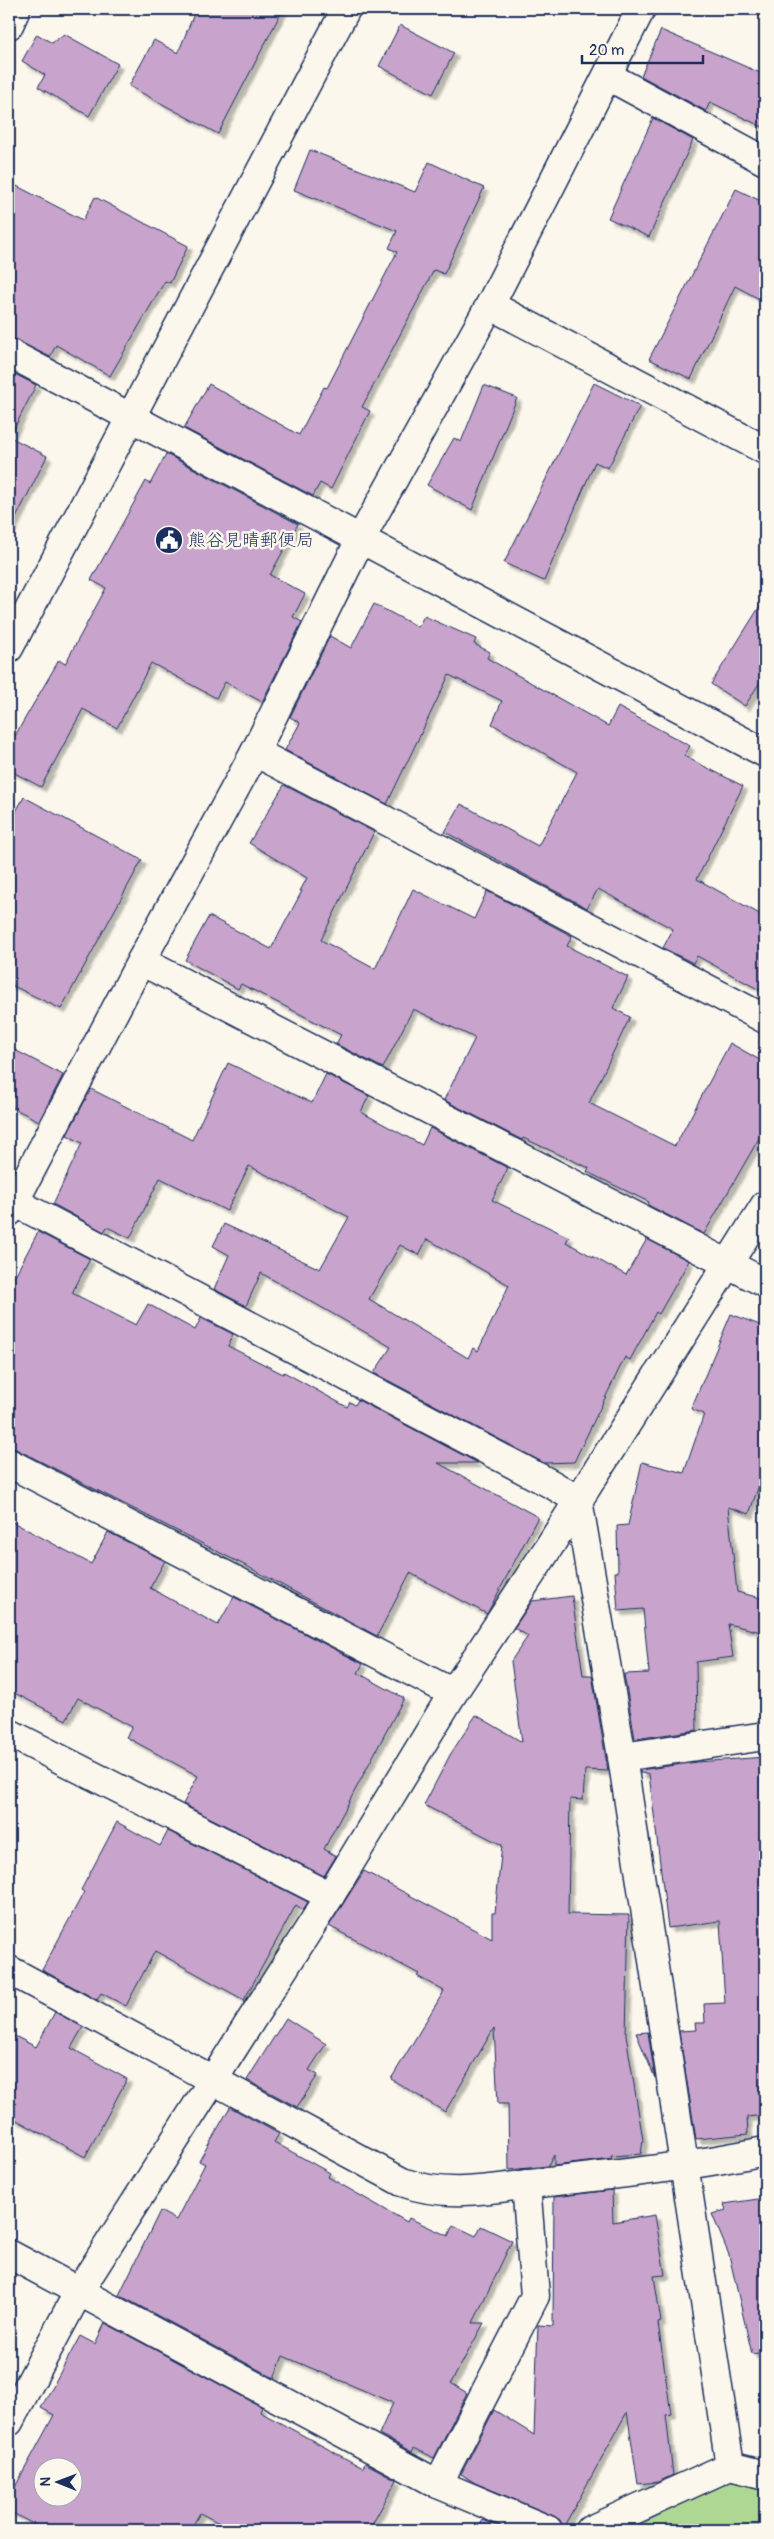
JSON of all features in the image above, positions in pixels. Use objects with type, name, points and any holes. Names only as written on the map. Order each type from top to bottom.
[{"type":"street","points":[[9,25],[16,9]]},
{"type":"street","points":[[9,648],[346,9]]},
{"type":"street","points":[[641,9],[490,305],[360,540],[255,752],[10,1204],[553,1485],[578,1500],[622,1757],[730,2466]]},
{"type":"street","points":[[608,76],[765,161]]},
{"type":"street","points":[[490,305],[765,450]]},
{"type":"street","points":[[9,353],[131,416],[360,540],[765,754]]},
{"type":"street","points":[[255,752],[765,1019]]},
{"type":"street","points":[[141,961],[765,1283]]},
{"type":"street","points":[[9,2422],[79,2291],[330,1896],[453,1693],[765,1205]]},
{"type":"street","points":[[9,1463],[453,1693]]},
{"type":"street","points":[[9,1733],[330,1896]]},
{"type":"street","points":[[622,1757],[765,1736]]},
{"type":"street","points":[[9,1970],[402,2182],[424,2190],[464,2192],[685,2166],[765,2151]]},
{"type":"street","points":[[438,2484],[535,2296],[526,2184]]},
{"type":"street","points":[[9,2254],[438,2484],[548,2530]]},
{"type":"street","points":[[590,2530],[730,2466],[765,2475]]},
{"type":"green space","points":[[740,2475],[765,2484],[765,2530],[629,2530]]},
{"type":"building","points":[[196,9],[283,9],[218,134],[129,86],[154,40],[178,53]]},
{"type":"building","points":[[400,25],[454,53],[433,94],[379,66]]},
{"type":"building","points":[[661,30],[765,75],[765,128],[710,102],[706,111],[641,76]]},
{"type":"building","points":[[37,34],[52,43],[64,34],[118,64],[89,116],[38,87],[45,75],[22,61]]},
{"type":"building","points":[[653,118],[693,140],[649,237],[608,218]]},
{"type":"building","points":[[310,150],[415,192],[429,162],[484,188],[444,274],[434,270],[362,407],[370,411],[331,489],[320,483],[313,496],[184,428],[209,384],[299,435],[324,387],[327,388],[397,252],[389,248],[397,231],[294,190]]},
{"type":"building","points":[[9,182],[83,220],[95,197],[188,246],[170,283],[165,281],[110,376],[56,345],[50,357],[9,337]]},
{"type":"building","points":[[736,189],[765,203],[765,302],[735,286],[691,379],[649,359]]},
{"type":"building","points":[[9,371],[36,385],[10,437],[47,456],[9,532]]},
{"type":"building","points":[[594,383],[640,406],[608,468],[595,462],[544,581],[504,563]]},
{"type":"building","points":[[484,385],[517,398],[472,510],[427,485],[454,438],[461,442]]},
{"type":"building","points":[[166,454],[298,524],[270,575],[305,594],[293,617],[302,622],[262,702],[225,682],[216,698],[151,663],[117,728],[83,709],[41,787],[9,770],[9,746],[59,660],[65,664],[106,588],[91,580],[146,481],[150,484]]},
{"type":"building","points":[[765,598],[765,674],[745,706],[711,684]]},
{"type":"building","points":[[374,604],[418,627],[424,616],[476,639],[474,644],[490,652],[487,658],[608,726],[618,707],[690,746],[684,756],[743,786],[697,879],[765,917],[765,993],[697,956],[693,963],[663,948],[673,929],[598,889],[587,908],[445,832],[461,804],[538,846],[577,772],[492,724],[502,701],[449,675],[387,804],[285,750],[300,723],[290,717],[330,636],[351,648]]},
{"type":"building","points":[[284,785],[374,832],[321,940],[375,969],[413,889],[474,919],[487,891],[572,936],[567,946],[628,977],[613,1008],[630,1017],[589,1103],[675,1146],[730,1043],[765,1063],[765,1128],[704,1234],[648,1205],[649,1202],[587,1172],[589,1168],[523,1138],[522,1140],[444,1100],[475,1038],[413,1009],[383,1068],[336,1044],[341,1035],[241,984],[238,989],[185,960],[209,916],[271,949],[307,878],[249,843]]},
{"type":"building","points":[[24,797],[142,860],[61,1009],[9,984],[9,824]]},
{"type":"building","points":[[9,1047],[63,1075],[39,1121],[9,1106]]},
{"type":"building","points":[[228,1063],[312,1103],[326,1074],[369,1096],[361,1112],[422,1145],[430,1128],[508,1168],[492,1200],[569,1237],[566,1242],[626,1275],[647,1239],[689,1261],[659,1314],[656,1312],[630,1360],[625,1357],[574,1462],[544,1463],[374,1373],[391,1347],[261,1273],[246,1306],[214,1289],[229,1255],[213,1246],[224,1224],[320,1269],[349,1217],[249,1166],[227,1211],[160,1178],[130,1238],[107,1227],[104,1232],[53,1204],[82,1143],[67,1135],[91,1089],[192,1140]],"holes":[[[427,1239],[509,1285],[478,1351],[473,1348],[468,1358],[369,1299],[400,1245],[419,1255]]]},
{"type":"building","points":[[38,1232],[90,1259],[72,1293],[136,1325],[148,1304],[195,1330],[201,1318],[233,1334],[228,1346],[283,1374],[284,1372],[347,1407],[350,1402],[355,1405],[358,1400],[478,1463],[438,1463],[538,1517],[487,1614],[410,1573],[377,1636],[250,1568],[9,1447],[9,1287]]},
{"type":"building","points":[[731,1314],[765,1327],[765,1468],[749,1514],[728,1507],[737,1592],[765,1599],[765,1633],[728,1624],[733,1657],[696,1662],[697,1730],[635,1739],[624,1674],[649,1673],[643,1609],[618,1611],[615,1572],[618,1572],[617,1526],[628,1525],[642,1462],[684,1473],[704,1414],[691,1409]]},
{"type":"building","points":[[9,1520],[91,1564],[108,1532],[165,1561],[150,1588],[218,1625],[234,1597],[363,1664],[358,1673],[404,1698],[324,1849],[336,1856],[324,1876],[183,1804],[198,1776],[126,1737],[132,1727],[78,1698],[66,1720],[9,1690]]},
{"type":"building","points":[[572,1596],[583,1675],[592,1675],[608,1771],[585,1770],[583,1800],[570,1799],[568,1914],[629,1915],[626,2035],[643,2140],[641,2154],[611,2156],[612,2159],[554,2166],[554,2155],[548,2166],[509,2170],[508,2104],[498,2104],[494,2028],[445,2112],[391,2079],[444,1991],[417,1976],[419,1974],[329,1926],[364,1871],[492,1939],[492,1913],[495,1913],[502,1845],[424,1805],[450,1755],[476,1715],[522,1742],[511,1661],[528,1636],[514,1628],[532,1601]]},
{"type":"building","points":[[765,1757],[765,2115],[747,2117],[748,2134],[696,2139],[679,2031],[696,2030],[695,2023],[705,2023],[704,2004],[725,2003],[720,1921],[668,1928],[649,1774],[640,1773],[640,1770],[697,1762]]},
{"type":"building","points":[[117,1822],[160,1846],[168,1831],[308,1902],[303,1910],[296,1905],[244,2000],[155,1951],[126,2006],[101,1993],[97,2000],[42,1970],[84,1892],[81,1890]]},
{"type":"building","points":[[55,2012],[83,2027],[71,2048],[127,2079],[85,2157],[9,2116],[9,2033],[36,2047]]},
{"type":"building","points":[[286,2018],[326,2044],[309,2070],[318,2075],[297,2107],[247,2080]]},
{"type":"building","points":[[648,2032],[655,2078],[636,2033]]},
{"type":"building","points":[[230,2107],[279,2134],[274,2142],[330,2173],[328,2177],[407,2222],[409,2218],[448,2236],[453,2225],[476,2236],[481,2226],[512,2241],[473,2323],[484,2323],[451,2383],[467,2393],[434,2458],[414,2448],[412,2452],[379,2434],[393,2403],[283,2356],[274,2378],[119,2295],[160,2211],[176,2220],[205,2164],[199,2161]]},
{"type":"building","points":[[612,2190],[613,2222],[655,2215],[665,2275],[654,2276],[661,2322],[658,2323],[671,2414],[666,2415],[673,2475],[658,2482],[638,2484],[627,2412],[563,2528],[560,2520],[554,2516],[475,2483],[461,2474],[494,2410],[534,2435],[538,2325],[553,2326],[554,2197]]},
{"type":"building","points":[[765,2198],[765,2352],[752,2354],[729,2255],[712,2214],[726,2210],[724,2204]]},
{"type":"building","points":[[105,2323],[262,2407],[260,2412],[363,2468],[365,2463],[397,2480],[369,2530],[232,2530],[200,2513],[190,2530],[44,2530],[9,2511],[9,2498],[54,2415],[41,2408],[80,2336],[95,2344]]},
{"type":"building","points":[[483,2520],[508,2530],[477,2530]]},
{"type":"place","name":"熊谷見晴郵便局","points":[[169,540]]}]
